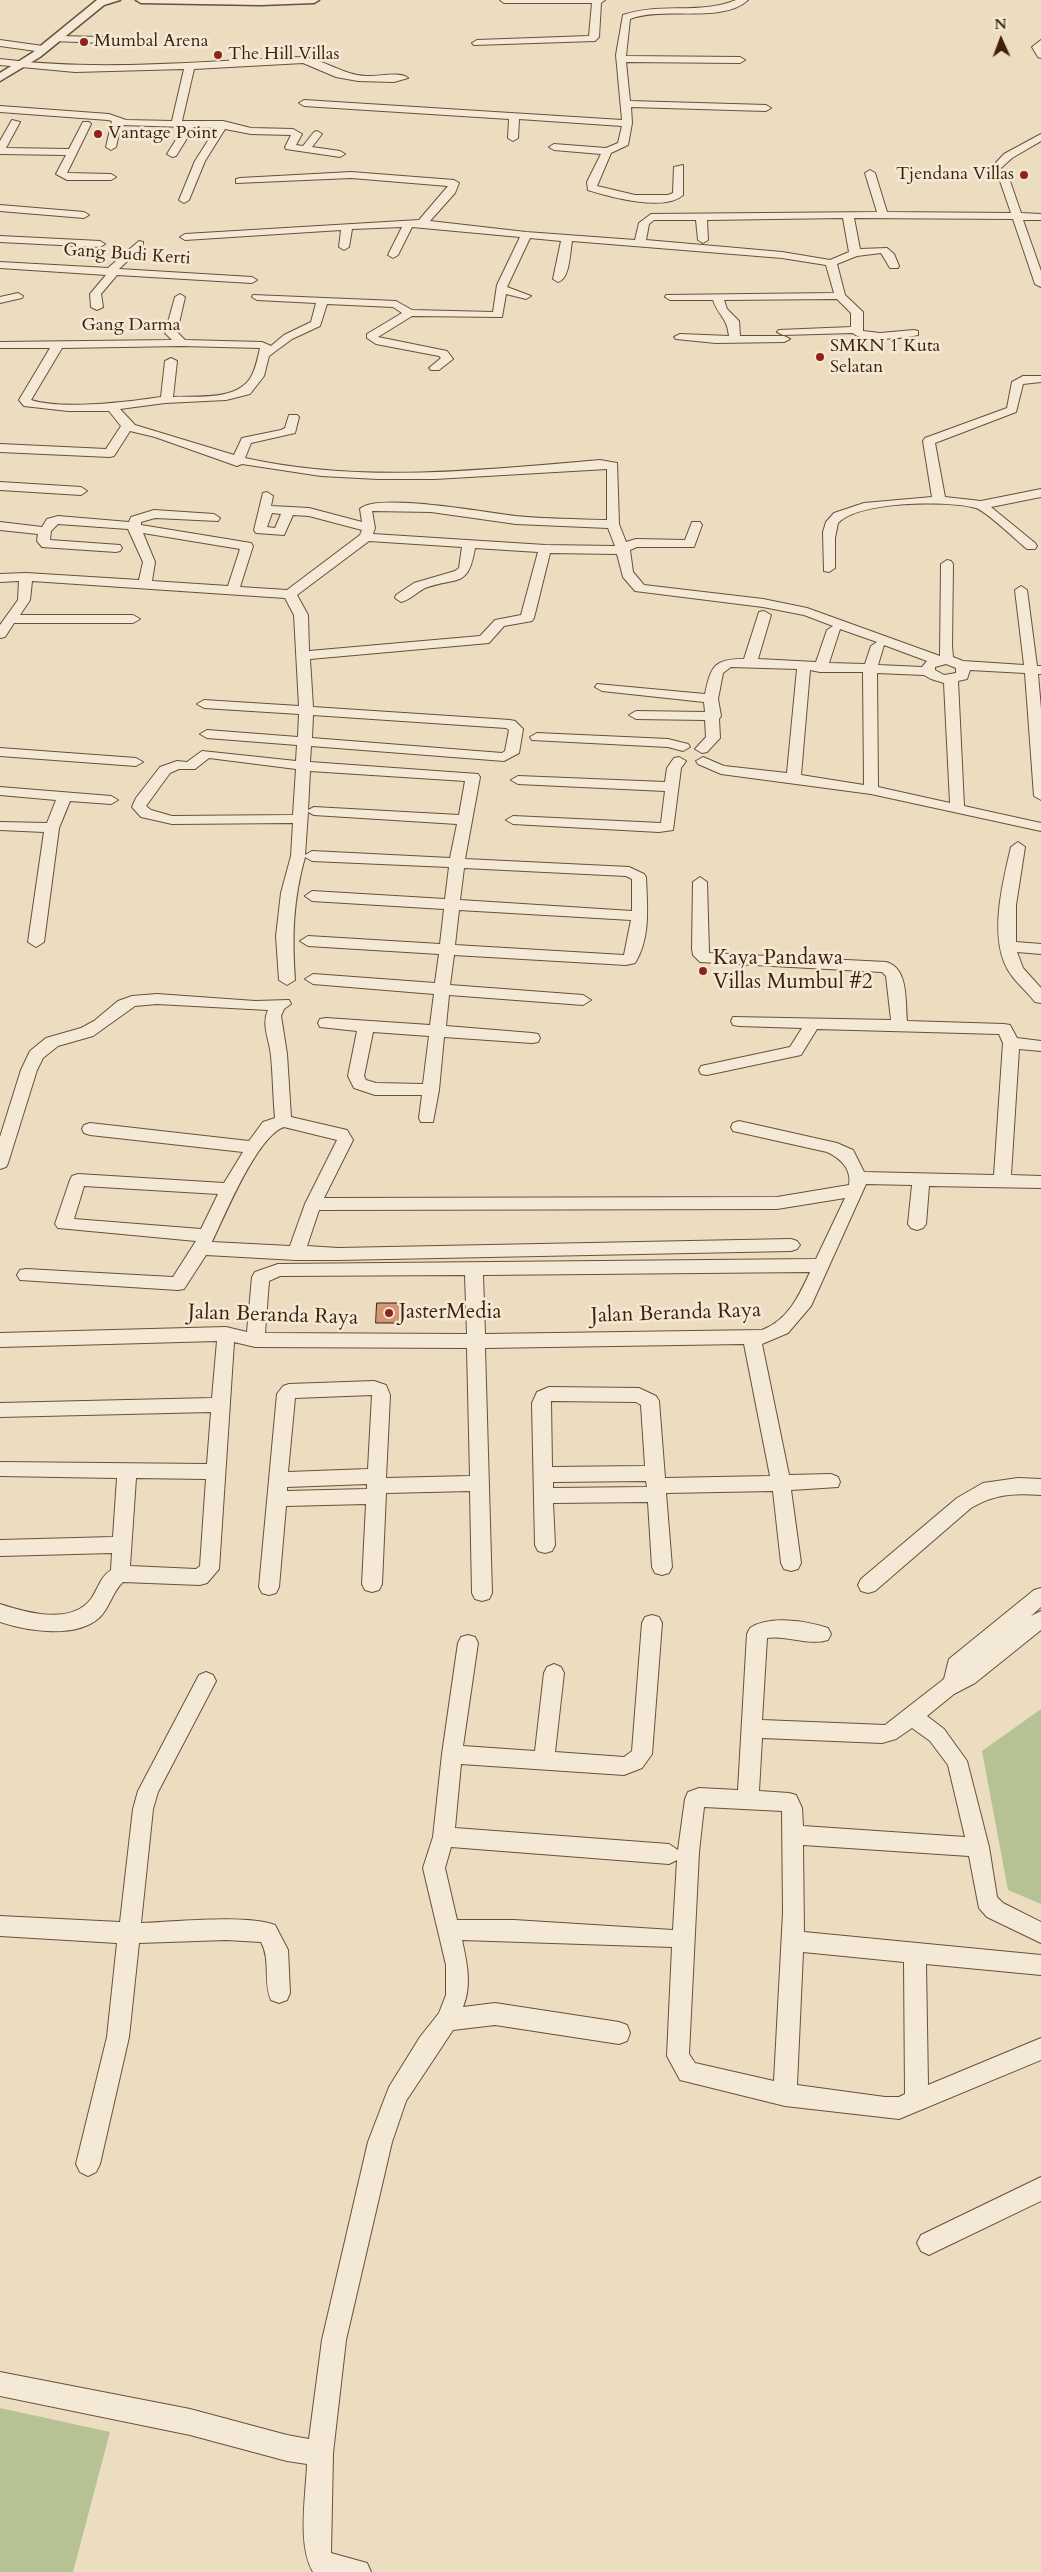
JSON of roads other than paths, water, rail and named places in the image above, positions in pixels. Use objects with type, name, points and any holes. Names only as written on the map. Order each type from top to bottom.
[{"type":"street","points":[[0,78],[43,49],[104,0],[115,0]]},
{"type":"street","points":[[141,0],[261,2],[314,0]]},
{"type":"street","points":[[504,0],[601,0]]},
{"type":"street","points":[[477,43],[592,38],[594,37],[598,0]]},
{"type":"street","points":[[554,147],[607,151],[623,145],[627,123],[621,59],[626,17],[648,10],[710,10],[744,0]]},
{"type":"street","points":[[56,39],[104,40]]},
{"type":"street","points":[[0,43],[43,49]]},
{"type":"street","points":[[1041,43],[1037,47],[1041,55]]},
{"type":"street","points":[[621,59],[740,60]]},
{"type":"street","points":[[0,62],[85,69],[303,60],[320,63],[330,71],[361,80],[403,78]]},
{"type":"street","points":[[178,121],[190,65]]},
{"type":"street","points":[[304,103],[514,118],[627,123]]},
{"type":"street","points":[[626,104],[766,108]]},
{"type":"street","points":[[0,109],[117,120],[125,123],[223,124],[251,131],[297,133],[290,147],[340,154]]},
{"type":"street","points":[[513,138],[514,118]]},
{"type":"street","points":[[111,147],[117,120]]},
{"type":"street","points":[[15,122],[0,151],[72,152]]},
{"type":"street","points":[[86,124],[61,174],[62,176],[111,178]]},
{"type":"street","points":[[184,200],[200,160],[223,124]]},
{"type":"street","points":[[172,154],[188,131],[189,125]]},
{"type":"street","points":[[306,149],[317,134]]},
{"type":"street","points":[[1040,284],[1005,181],[996,168],[1008,156],[1041,137]]},
{"type":"street","points":[[607,151],[592,182],[592,188],[653,199],[666,199],[678,195],[679,167]]},
{"type":"street","points":[[870,172],[883,215]]},
{"type":"street","points":[[240,181],[351,175],[451,182],[454,186],[422,223]]},
{"type":"street","points":[[651,217],[653,199]]},
{"type":"street","points":[[0,208],[84,214]]},
{"type":"street","points":[[640,243],[644,222],[651,217],[701,215],[1041,216]]},
{"type":"street","points":[[701,215],[703,240]]},
{"type":"street","points":[[848,215],[855,253]]},
{"type":"street","points":[[185,237],[422,223],[567,239],[782,255],[831,263],[855,253],[883,250],[890,256],[894,266]]},
{"type":"street","points":[[393,255],[409,224]]},
{"type":"street","points":[[344,247],[347,226]]},
{"type":"street","points":[[257,297],[322,302],[396,304],[410,313],[498,315],[501,289],[526,235]]},
{"type":"street","points":[[0,239],[100,244]]},
{"type":"street","points":[[558,279],[567,239]]},
{"type":"street","points":[[97,307],[95,294],[112,271],[139,244]]},
{"type":"street","points":[[831,263],[840,296],[857,312],[857,330],[859,334],[880,336],[914,333]]},
{"type":"street","name":"Gang Budi Kerti","points":[[0,265],[112,271],[159,277],[252,280]]},
{"type":"street","points":[[501,289],[526,296]]},
{"type":"street","points":[[0,300],[18,296]]},
{"type":"street","points":[[670,297],[840,296]]},
{"type":"street","points":[[180,297],[171,334],[182,343]]},
{"type":"street","points":[[718,297],[722,310],[733,321],[735,340]]},
{"type":"street","points":[[59,343],[25,400],[26,402],[52,407],[113,407],[164,400],[226,397],[246,392],[258,376],[263,349],[274,350],[288,337],[316,324],[322,302]]},
{"type":"street","points":[[410,313],[371,336],[372,339],[443,353],[447,359],[435,368]]},
{"type":"street","points":[[680,338],[735,340],[857,330]]},
{"type":"street","name":"Gang Darma","points":[[0,345],[182,343],[263,349]]},
{"type":"street","points":[[164,400],[168,396],[171,361]]},
{"type":"street","points":[[939,500],[928,441],[1012,410],[1018,382],[1023,379],[1041,379]]},
{"type":"street","points":[[113,407],[127,426],[160,434],[181,444],[237,462],[340,475],[460,473],[600,464],[613,466],[613,524],[623,550],[624,562],[631,580],[640,588],[807,612],[958,674]]},
{"type":"street","points":[[237,462],[246,441],[265,434],[284,434],[291,430],[293,418]]},
{"type":"street","points":[[0,448],[110,453],[127,426]]},
{"type":"street","points":[[0,486],[81,491]]},
{"type":"street","points":[[829,568],[831,524],[835,516],[847,510],[887,504],[939,500],[981,505],[1041,492]]},
{"type":"street","points":[[288,511],[280,532],[260,530],[267,503],[288,511],[315,513],[368,533],[469,544],[545,549],[623,550],[625,547],[636,543],[690,544],[696,526]]},
{"type":"street","points":[[981,505],[1031,546]]},
{"type":"street","points":[[368,533],[366,509],[374,506],[431,508],[516,520],[613,524]]},
{"type":"street","points":[[145,584],[149,562],[134,527],[135,520],[139,517],[154,514],[214,518]]},
{"type":"street","points":[[116,548],[46,544],[43,541],[45,531],[51,522],[58,520],[134,527],[247,546],[233,590]]},
{"type":"street","points":[[0,526],[45,531]]},
{"type":"street","points":[[0,578],[26,577],[290,594],[368,533]]},
{"type":"street","points":[[401,598],[419,586],[460,574],[465,569],[469,544]]},
{"type":"street","points":[[302,656],[484,640],[500,623],[527,618],[545,549]]},
{"type":"street","points":[[948,564],[944,646],[935,664],[941,679],[958,674],[1036,673]]},
{"type":"street","points":[[0,634],[24,600],[26,577]]},
{"type":"street","points":[[1021,590],[1036,673],[1041,796]]},
{"type":"street","points":[[287,980],[284,936],[288,893],[298,856],[306,713],[301,615],[290,594]]},
{"type":"street","points":[[786,608],[834,630],[935,664]]},
{"type":"street","points":[[750,664],[764,615]]},
{"type":"street","points":[[11,619],[133,619]]},
{"type":"street","points":[[820,668],[834,630]]},
{"type":"street","points":[[871,790],[870,669],[878,646]]},
{"type":"street","points":[[537,737],[668,743],[694,764],[713,738],[714,716],[712,699],[717,671],[728,663],[870,669],[935,664]]},
{"type":"street","points":[[794,778],[804,667]]},
{"type":"street","points":[[957,809],[958,674]]},
{"type":"street","points":[[602,687],[712,699]]},
{"type":"street","points":[[204,704],[306,713],[510,724],[516,729],[512,753],[504,757],[304,744],[207,734]]},
{"type":"street","points":[[237,737],[246,707]]},
{"type":"street","points":[[636,715],[714,716]]},
{"type":"street","points":[[0,752],[136,762]]},
{"type":"street","points":[[513,820],[664,828],[670,824],[674,768],[681,754]]},
{"type":"street","points":[[301,819],[178,820],[154,817],[142,812],[139,808],[141,801],[165,770],[177,765],[190,766],[203,755],[303,766],[473,777],[456,862],[427,1118]]},
{"type":"street","points":[[702,755],[720,770],[794,778],[871,790],[1041,827]]},
{"type":"street","points":[[518,780],[673,787]]},
{"type":"street","points":[[0,791],[111,800]]},
{"type":"street","points":[[36,942],[52,828],[65,796]]},
{"type":"street","points":[[314,811],[464,820]]},
{"type":"street","points":[[0,826],[52,828]]},
{"type":"street","points":[[1018,847],[1009,888],[1009,947],[1012,963],[1041,998]]},
{"type":"street","points":[[308,941],[626,960],[630,959],[634,952],[639,916],[639,877],[629,872],[312,856]]},
{"type":"street","points":[[700,882],[701,955],[705,958],[886,967],[894,974],[900,1026]]},
{"type":"street","points":[[312,896],[639,916]]},
{"type":"street","points":[[1009,947],[1041,949]]},
{"type":"street","points":[[313,979],[582,1000]]},
{"type":"street","points":[[0,1163],[29,1070],[36,1055],[52,1042],[87,1032],[100,1025],[124,1005],[138,1000],[157,999],[255,1006],[281,1005],[272,1016],[278,1054],[283,1121]]},
{"type":"street","points":[[740,1021],[1004,1029],[1011,1043],[1002,1181]]},
{"type":"street","points":[[326,1023],[532,1038]]},
{"type":"street","points":[[707,1070],[796,1051],[812,1023]]},
{"type":"street","points":[[366,1026],[356,1076],[360,1084],[376,1089],[431,1090]]},
{"type":"street","points":[[1011,1043],[1041,1046]]},
{"type":"street","points":[[26,1275],[178,1284],[213,1225],[229,1189],[253,1147],[269,1126],[283,1121],[341,1134],[344,1140],[313,1204],[296,1254]]},
{"type":"street","points":[[255,1340],[261,1277],[278,1270],[821,1265],[858,1183],[847,1154],[831,1146],[739,1128]]},
{"type":"street","points":[[90,1129],[253,1147]]},
{"type":"street","points":[[313,1204],[350,1206],[777,1203],[810,1200],[858,1183],[921,1179],[1041,1182]]},
{"type":"street","points":[[917,1224],[921,1179]]},
{"type":"street","points":[[229,1189],[78,1180],[64,1224],[203,1242],[249,1250],[296,1254],[791,1245]]},
{"type":"street","name":"Jalan Beranda Raya","points":[[0,1340],[226,1334],[255,1340],[476,1342],[752,1337],[769,1335],[782,1328],[794,1318],[821,1265]]},
{"type":"street","points":[[474,1267],[482,1593]]},
{"type":"street","points":[[0,1612],[4,1615],[53,1621],[79,1620],[91,1613],[111,1581],[120,1574],[200,1577],[206,1574],[209,1570],[226,1334]]},
{"type":"street","points":[[752,1337],[781,1483],[791,1563]]},
{"type":"street","points":[[269,1588],[285,1398],[289,1391],[374,1388],[380,1390],[372,1584]]},
{"type":"street","points":[[545,1545],[541,1403],[543,1397],[549,1394],[639,1394],[647,1397],[650,1401],[662,1567]]},
{"type":"street","points":[[0,1410],[221,1405]]},
{"type":"street","points":[[0,1469],[216,1472]]},
{"type":"street","points":[[120,1574],[120,1545],[127,1471]]},
{"type":"street","points":[[544,1475],[656,1484],[831,1482]]},
{"type":"street","points":[[278,1480],[376,1486],[478,1483]]},
{"type":"street","points":[[545,1496],[656,1484]]},
{"type":"street","points":[[276,1499],[376,1486]]},
{"type":"street","points":[[868,1585],[964,1503],[984,1491],[1018,1486],[1041,1487]]},
{"type":"street","points":[[0,1548],[120,1545]]},
{"type":"street","points":[[954,1682],[956,1665],[1041,1596]]},
{"type":"street","points":[[751,1728],[886,1734],[912,1717],[954,1682],[968,1677],[1041,1619]]},
{"type":"street","points":[[452,1754],[624,1766],[635,1762],[642,1754],[652,1623]]},
{"type":"street","points":[[748,1798],[757,1634],[760,1630],[770,1628],[821,1634]]},
{"type":"street","points":[[358,2572],[324,2566],[318,2556],[316,2545],[320,2453],[334,2340],[380,2142],[397,2095],[428,2045],[447,2020],[457,1995],[457,1965],[434,1868],[444,1837],[452,1754],[468,1644]]},
{"type":"street","points":[[544,1760],[554,1674]]},
{"type":"street","points":[[88,2164],[118,2036],[143,1809],[148,1791],[206,1681]]},
{"type":"street","points":[[912,1717],[937,1735],[957,1761],[978,1847],[987,1901],[995,1910],[1041,1933]]},
{"type":"street","points":[[785,2095],[792,1941],[793,1812],[789,1802],[748,1798],[699,1798],[694,1800],[688,1852],[678,2056],[688,2072],[785,2095],[885,2108],[899,2108],[1041,2049]]},
{"type":"street","points":[[794,1835],[978,1847]]},
{"type":"street","points":[[444,1837],[669,1854]]},
{"type":"street","points":[[0,1926],[128,1933],[226,1930],[267,1932],[277,1950],[279,1993]]},
{"type":"street","points":[[449,1930],[514,1930],[669,1938]]},
{"type":"street","points":[[792,1941],[1041,1965]]},
{"type":"street","points":[[915,1953],[917,2100]]},
{"type":"street","points":[[447,2020],[494,2014],[619,2033]]},
{"type":"street","points":[[928,2243],[1040,2192]]},
{"type":"street","points":[[0,2384],[190,2422],[287,2448],[320,2453]]},
{"type":"place","name":"Mumbal Arena","points":[[84,42]]},
{"type":"place","name":"The Hill Villas","points":[[218,55]]},
{"type":"place","name":"Vantage Point","points":[[98,134]]},
{"type":"place","name":"Tjendana Villas","points":[[1024,175]]},
{"type":"place","name":"SMKN 1 Kuta Selatan","points":[[820,357]]},
{"type":"place","name":"Kaya Pandawa Villas Mumbul #2","points":[[703,971]]},
{"type":"place","name":"JasterMedia","points":[[389,1313]]}]
